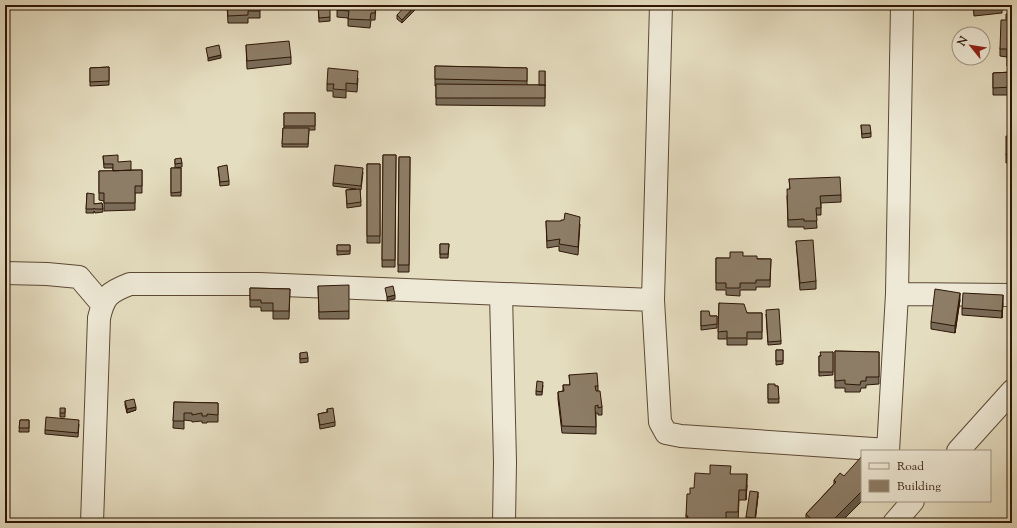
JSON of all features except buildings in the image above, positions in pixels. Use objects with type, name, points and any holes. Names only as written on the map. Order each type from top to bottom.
[{"type":"street","points":[[661,5],[653,300],[660,422],[666,433],[681,436],[874,450]]},
{"type":"street","points":[[888,450],[897,294],[902,5]]},
{"type":"street","points":[[5,273],[47,274],[79,277],[102,304]]},
{"type":"street","points":[[92,523],[99,318],[102,304],[112,291],[130,284],[259,284],[653,300]]},
{"type":"street","points":[[501,294],[505,462],[504,523]]},
{"type":"street","points":[[897,294],[1012,295]]},
{"type":"street","points":[[959,450],[1012,392]]},
{"type":"street","points":[[890,502],[893,523]]},
{"type":"street","points":[[893,523],[913,502]]}]
